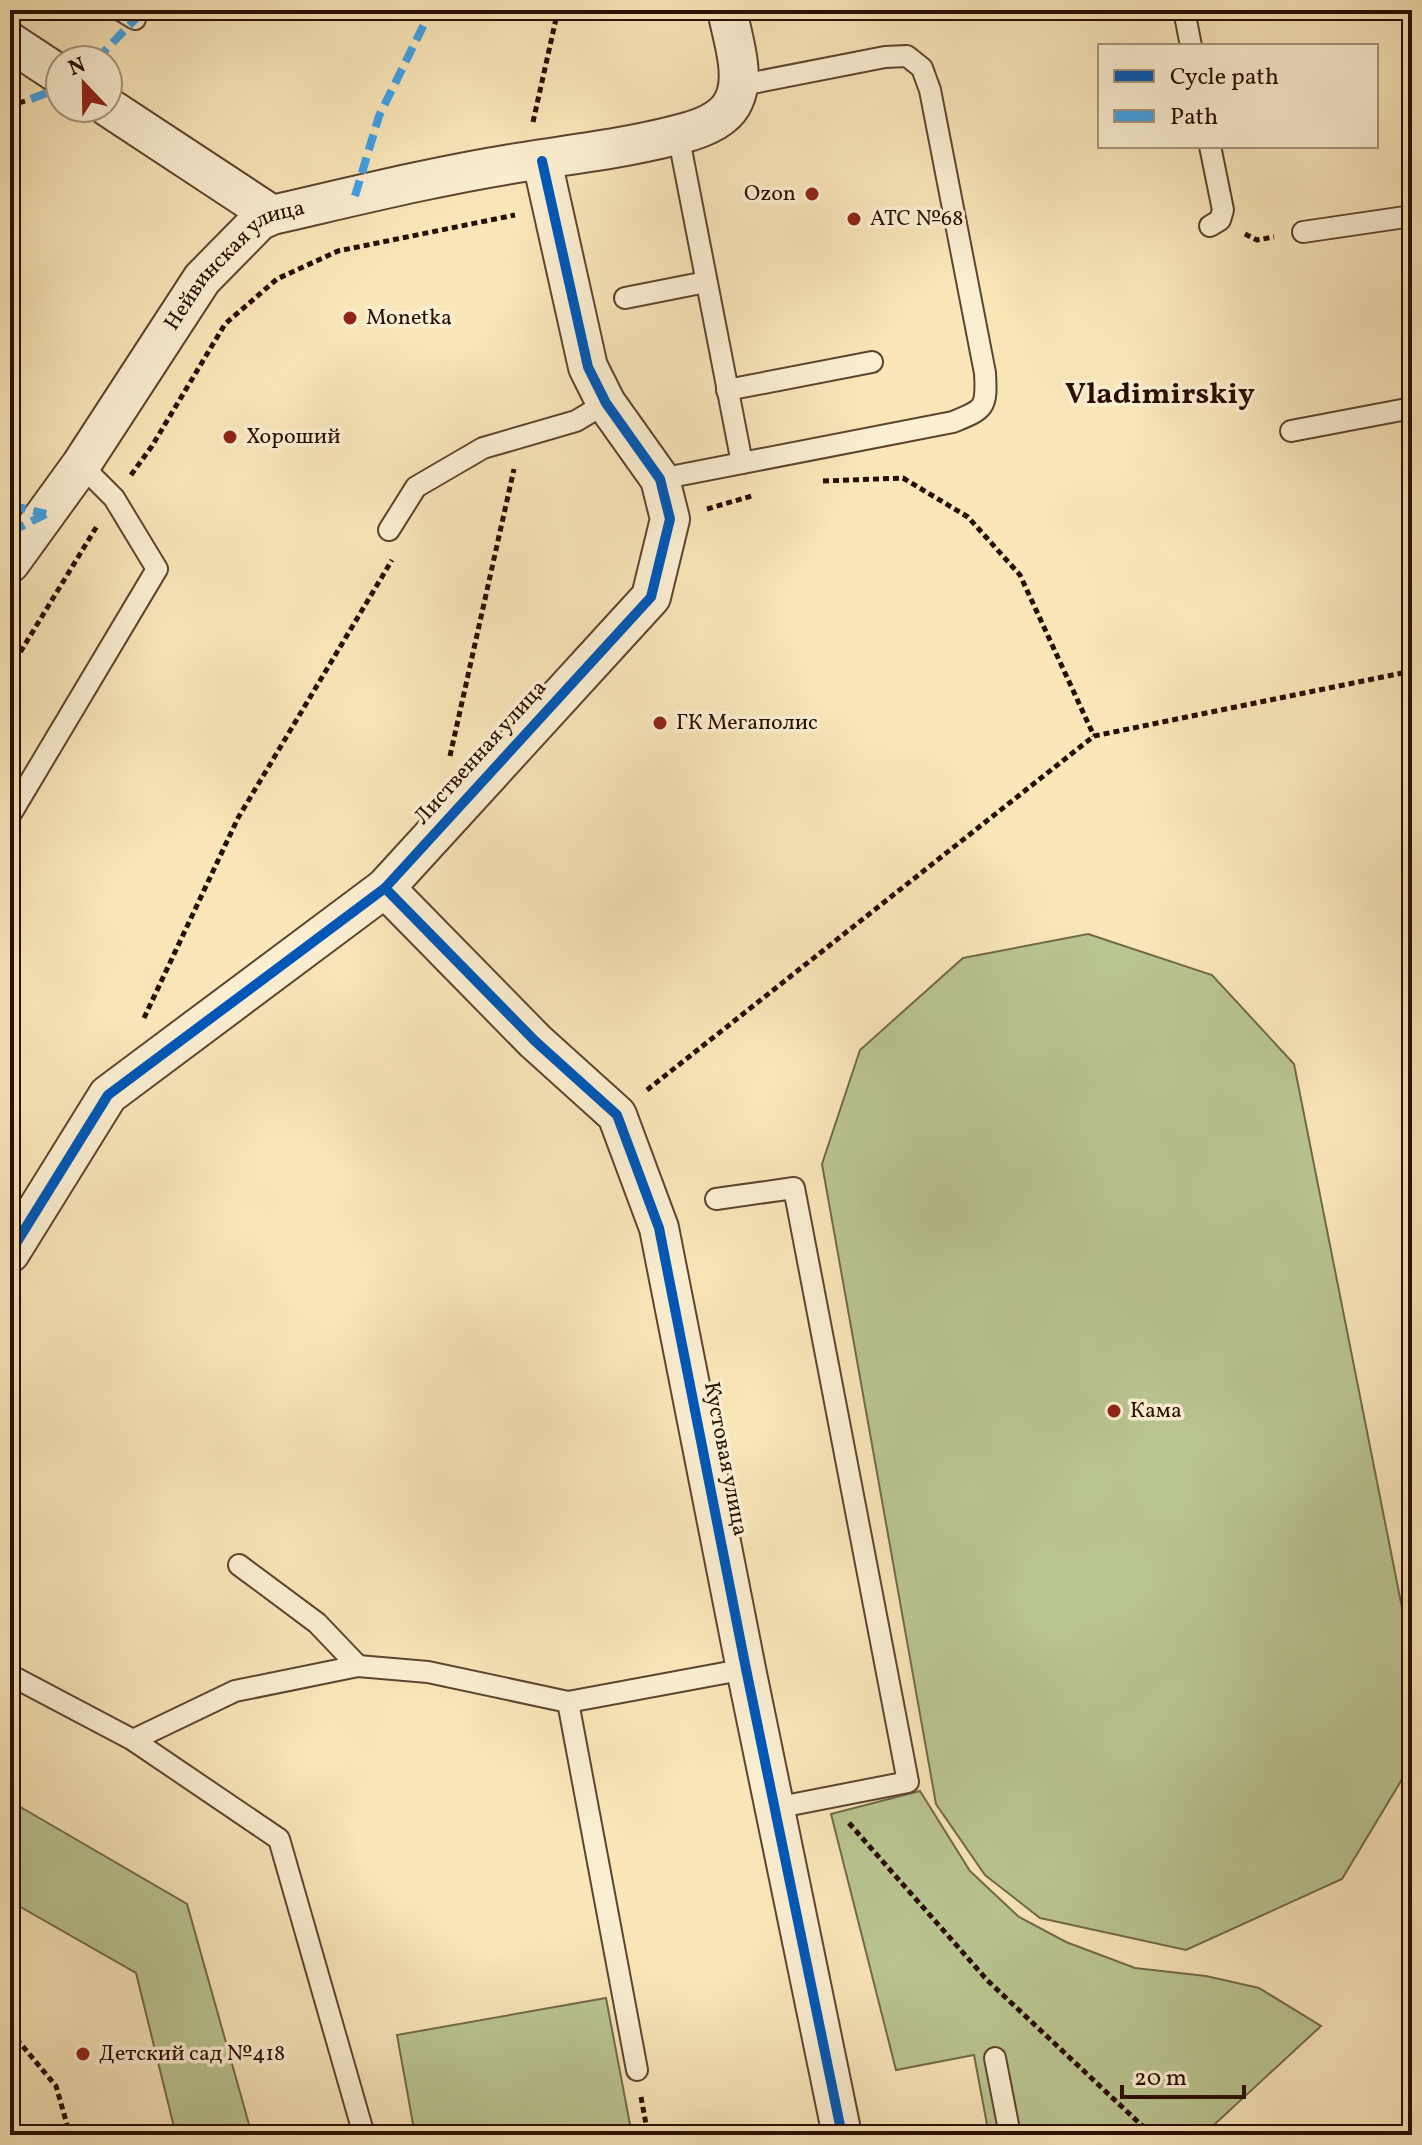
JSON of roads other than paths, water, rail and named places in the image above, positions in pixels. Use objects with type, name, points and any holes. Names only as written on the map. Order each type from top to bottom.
[{"type":"street","points":[[727,10],[738,72],[737,86]]},
{"type":"street","points":[[10,42],[44,64]]},
{"type":"street","name":"Нейвинская улица","points":[[10,563],[81,465],[202,279],[259,221],[272,215],[513,163],[582,154],[678,134],[717,121],[734,101],[737,86]]},
{"type":"street","points":[[124,118],[272,215]]},
{"type":"street","name":"Лиственная улица","points":[[10,1253],[108,1095],[385,888],[651,597],[670,519],[660,479],[606,403],[588,367],[542,161]]},
{"type":"street","name":"Кустовая улица","points":[[385,888],[535,1041],[617,1115],[659,1228],[842,2135]]},
{"type":"lane","points":[[1184,10],[1191,44]]},
{"type":"lane","points":[[660,479],[953,422],[979,411],[987,397],[930,90],[922,68],[907,56],[885,57],[737,86]]},
{"type":"lane","points":[[678,134],[742,463]]},
{"type":"lane","points":[[1210,148],[1223,210],[1215,223]]},
{"type":"lane","points":[[1303,232],[1412,216]]},
{"type":"lane","points":[[625,298],[706,282]]},
{"type":"lane","points":[[727,390],[872,362]]},
{"type":"lane","points":[[389,530],[416,487],[483,448],[576,421],[606,403]]},
{"type":"lane","points":[[1291,431],[1412,408]]},
{"type":"lane","points":[[10,812],[157,569],[114,498],[81,465]]},
{"type":"lane","points":[[716,1199],[794,1188],[908,1782],[775,1808]]},
{"type":"lane","points":[[239,1565],[317,1623],[358,1666]]},
{"type":"lane","points":[[133,1740],[235,1691],[358,1666],[428,1672],[568,1702],[746,1669]]},
{"type":"lane","points":[[10,1675],[133,1740],[279,1839],[364,2135]]},
{"type":"lane","points":[[568,1702],[637,2070]]},
{"type":"lane","points":[[995,2058],[1010,2135]]},
{"type":"place","name":"Ozon","points":[[812,194]]},
{"type":"place","name":"АТС №68","points":[[854,219]]},
{"type":"place","name":"Monetka","points":[[350,318]]},
{"type":"place","name":"Хороший","points":[[230,437]]},
{"type":"place","name":"ГК Мегаполис","points":[[660,723]]},
{"type":"place","name":"Кама","points":[[1114,1411]]},
{"type":"place","name":"Детский сад №418","points":[[83,2054]]},
{"type":"district","name":"Vladimirskiy","points":[[1160,395]]}]
